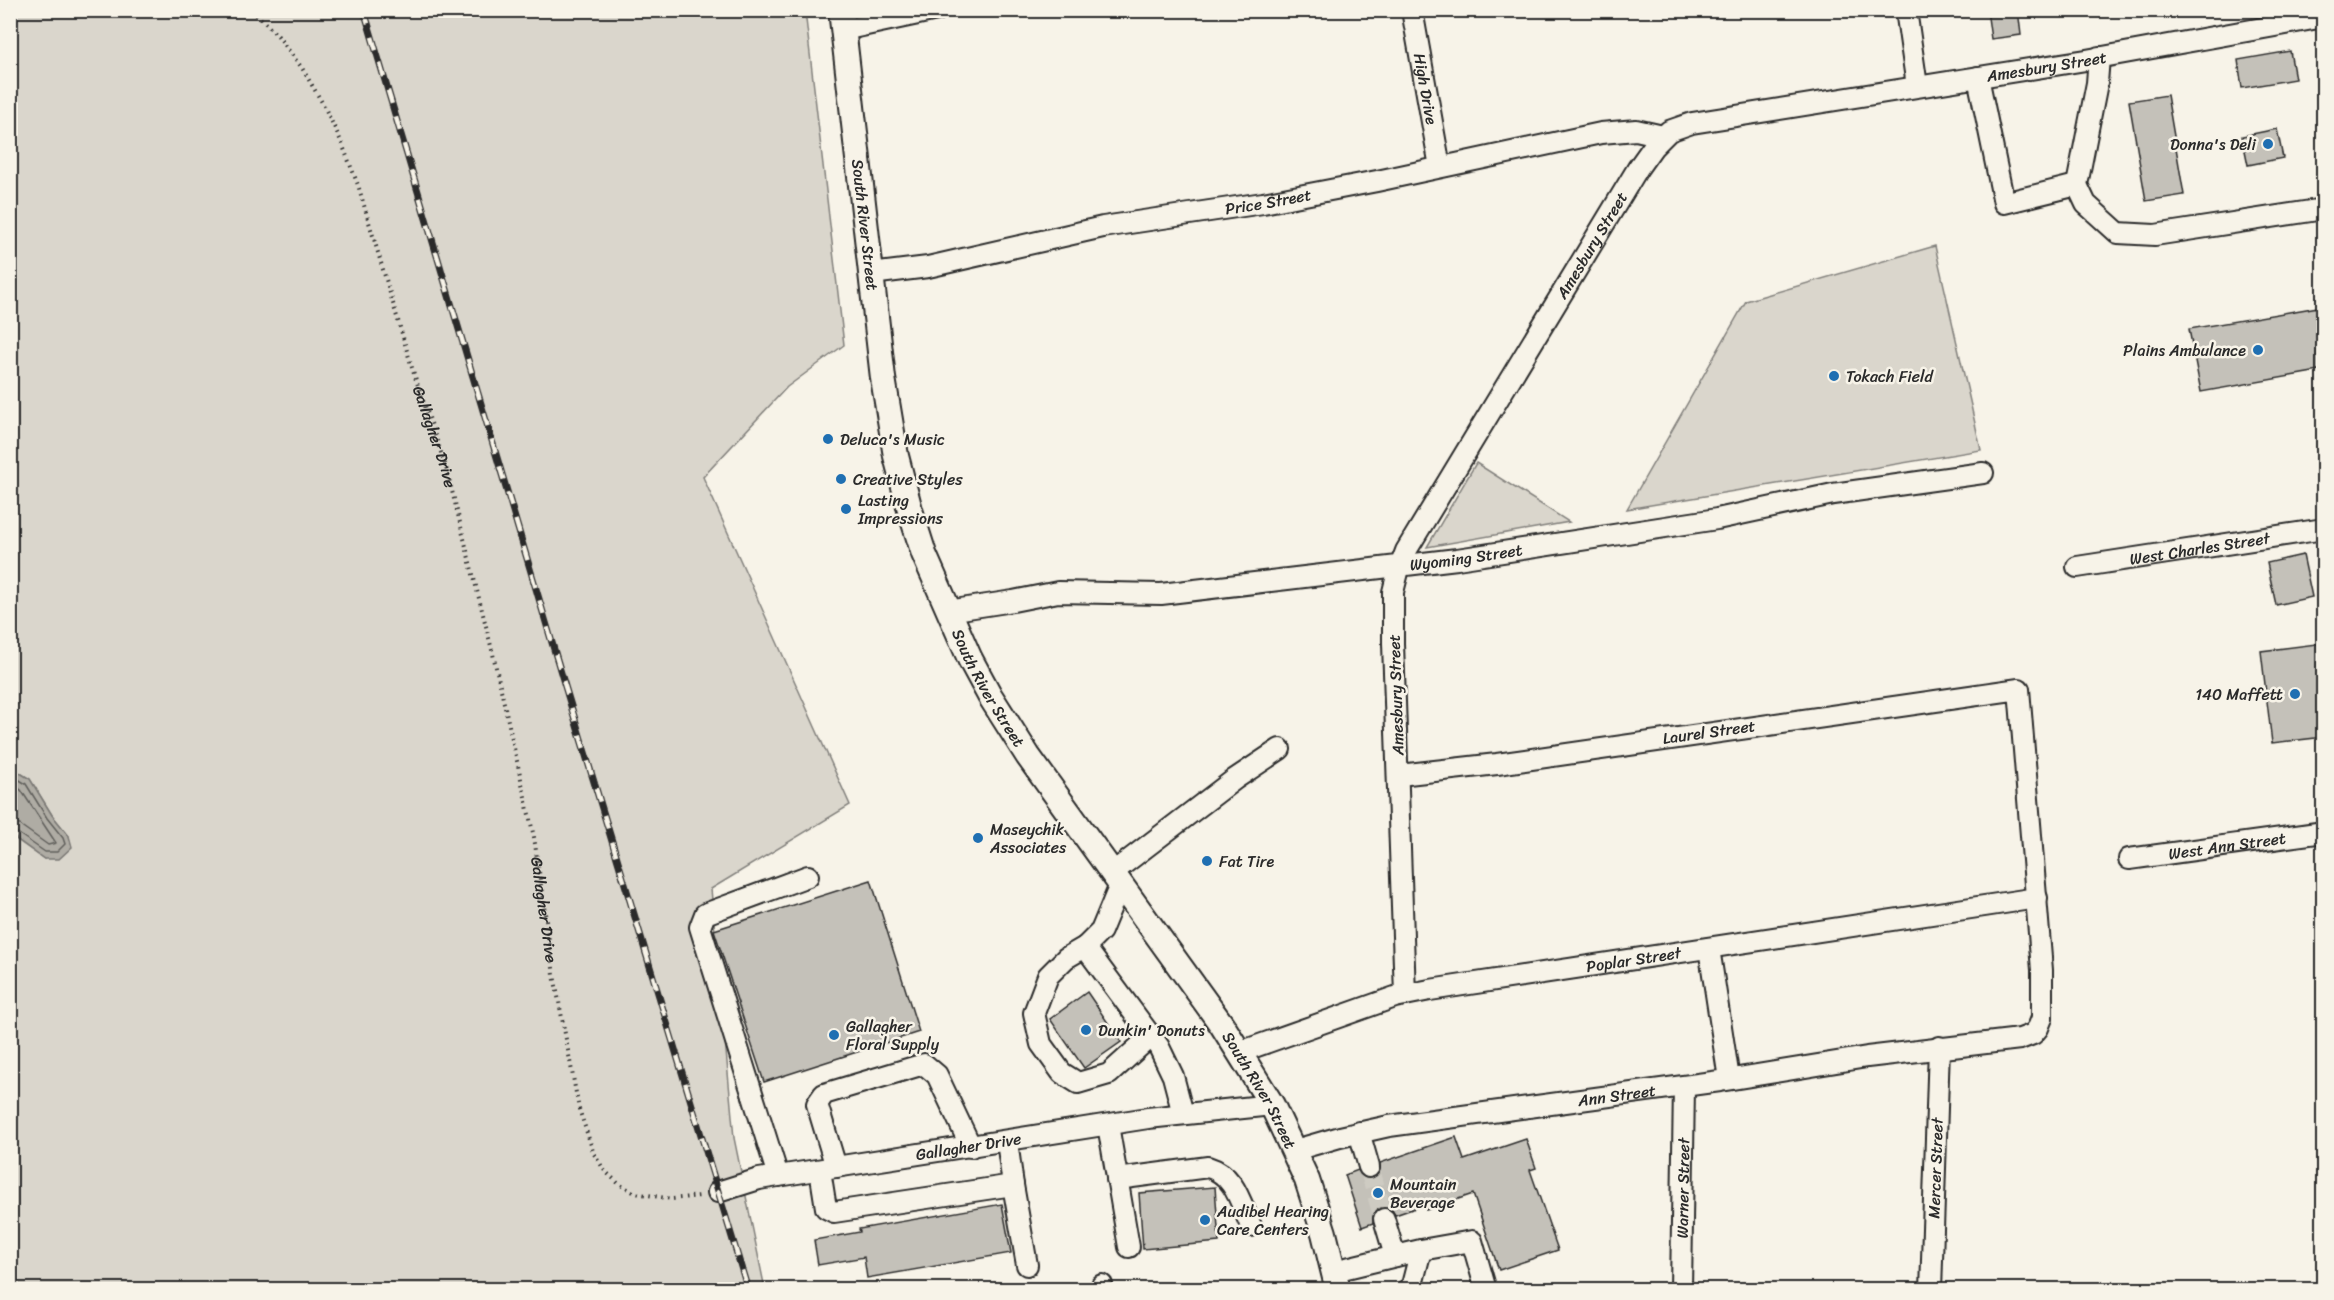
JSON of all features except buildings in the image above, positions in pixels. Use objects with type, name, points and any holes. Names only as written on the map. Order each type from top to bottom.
[{"type":"main road","name":"South River Street","points":[[842,20],[883,378],[896,456],[910,510],[948,611],[990,696],[1028,756],[1240,1052],[1272,1104],[1295,1150],[1321,1222],[1336,1280]]},
{"type":"street","points":[[842,20],[937,10]]},
{"type":"street","name":"High Drive","points":[[1412,10],[1440,167]]},
{"type":"street","points":[[1906,10],[1917,86]]},
{"type":"street","name":"Amesbury Street","points":[[1405,995],[1393,607],[1400,564],[1638,168],[1664,136],[1679,126],[1692,123],[2099,57],[2324,17]]},
{"type":"street","points":[[2099,57],[2097,83],[2077,185],[2086,204],[2118,233],[2155,235],[2324,209]]},
{"type":"street","points":[[1978,76],[2004,203],[2077,185]]},
{"type":"street","name":"Price Street","points":[[871,274],[928,267],[1093,229],[1263,203],[1601,133],[1636,130],[1664,136]]},
{"type":"street","name":"Wyoming Street","points":[[948,611],[1013,602],[1059,592],[1161,594],[1457,559],[1705,520],[1833,494],[1983,473]]},
{"type":"street","name":"West Charles Street","points":[[2077,567],[2324,528]]},
{"type":"street","name":"Laurel Street","points":[[1399,776],[2019,689],[2037,898]]},
{"type":"street","points":[[1151,1036],[1109,1074],[1078,1083],[1062,1073],[1041,1044],[1034,1013],[1048,976],[1066,958],[1085,947],[1101,931],[1116,879],[1235,779],[1280,749]]},
{"type":"street","name":"West Ann Street","points":[[2129,859],[2324,832]]},
{"type":"street","points":[[778,1176],[700,927],[705,915],[808,876]]},
{"type":"street","name":"Poplar Street","points":[[1240,1052],[1405,995],[2037,898]]},
{"type":"street","name":"Ann Street","points":[[1295,1150],[1359,1132],[1463,1114],[1684,1086],[1939,1047],[2020,1039],[2033,1034],[2042,1018],[2042,970],[2037,898]]},
{"type":"street","points":[[1085,947],[1159,1047],[1173,1076],[1183,1114]]},
{"type":"street","points":[[1709,948],[1729,1079]]},
{"type":"street","name":"Mercer Street","points":[[1931,1290],[1939,1047]]},
{"type":"street","points":[[971,1147],[937,1075],[924,1064],[825,1094],[817,1104],[828,1168],[826,1208],[834,1212],[1013,1185]]},
{"type":"street","name":"Warner Street","points":[[1681,1290],[1684,1086]]},
{"type":"street","name":"Gallagher Drive","points":[[718,1192],[759,1179],[828,1168],[1183,1114],[1272,1104]]},
{"type":"street","points":[[1108,1125],[1129,1247]]},
{"type":"street","points":[[1359,1132],[1369,1167]]},
{"type":"street","points":[[1006,1141],[1027,1265]]},
{"type":"street","points":[[1117,1179],[1208,1167],[1219,1170],[1232,1184],[1251,1226]]},
{"type":"street","points":[[1384,1219],[1395,1256]]},
{"type":"street","points":[[1336,1280],[1395,1256],[1472,1241],[1486,1290]]},
{"type":"street","points":[[1407,1290],[1411,1289],[1421,1250]]},
{"type":"path","name":"Gallagher Drive","points":[[252,10],[278,36],[302,68],[341,141],[358,185],[413,371],[446,467],[493,654],[534,837],[554,975],[579,1108],[594,1154],[605,1171],[635,1193],[672,1199],[718,1192]]},
{"type":"shaded area","points":[[11,11],[805,11],[844,345],[787,387],[703,477],[850,805],[711,889],[734,1138],[765,1289],[11,1289],[10,835],[44,859],[69,836],[52,815],[30,779],[11,767]]},
{"type":"shaded area","name":"Tokach Field","points":[[1935,246],[1981,450],[1627,509],[1746,301]]},
{"type":"shaded area","points":[[1476,463],[1569,522],[1427,547]]},
{"type":"water","points":[[10,767],[30,779],[52,815],[69,836],[72,847],[59,859],[44,859],[11,835]]},
{"type":"tunnel","points":[[1369,1167],[1384,1219]]},
{"type":"railway","points":[[364,10],[564,683],[748,1290]]},
{"type":"place","name":"Donna's Deli","points":[[2268,144]]},
{"type":"place","name":"Plains Ambulance","points":[[2258,350]]},
{"type":"place","name":"Tokach Field","points":[[1834,376]]},
{"type":"place","name":"Deluca's Music","points":[[828,439]]},
{"type":"place","name":"Creative Styles","points":[[841,479]]},
{"type":"place","name":"Lasting Impressions","points":[[846,509]]},
{"type":"place","name":"140 Maffett","points":[[2295,694]]},
{"type":"place","name":"Maseychik Associates","points":[[978,838]]},
{"type":"place","name":"Fat Tire","points":[[1207,861]]},
{"type":"place","name":"Dunkin' Donuts","points":[[1086,1030]]},
{"type":"place","name":"Gallagher Floral Supply","points":[[834,1035]]},
{"type":"place","name":"Mountain Beverage","points":[[1378,1193]]},
{"type":"place","name":"Audibel Hearing Care Centers","points":[[1205,1220]]}]
